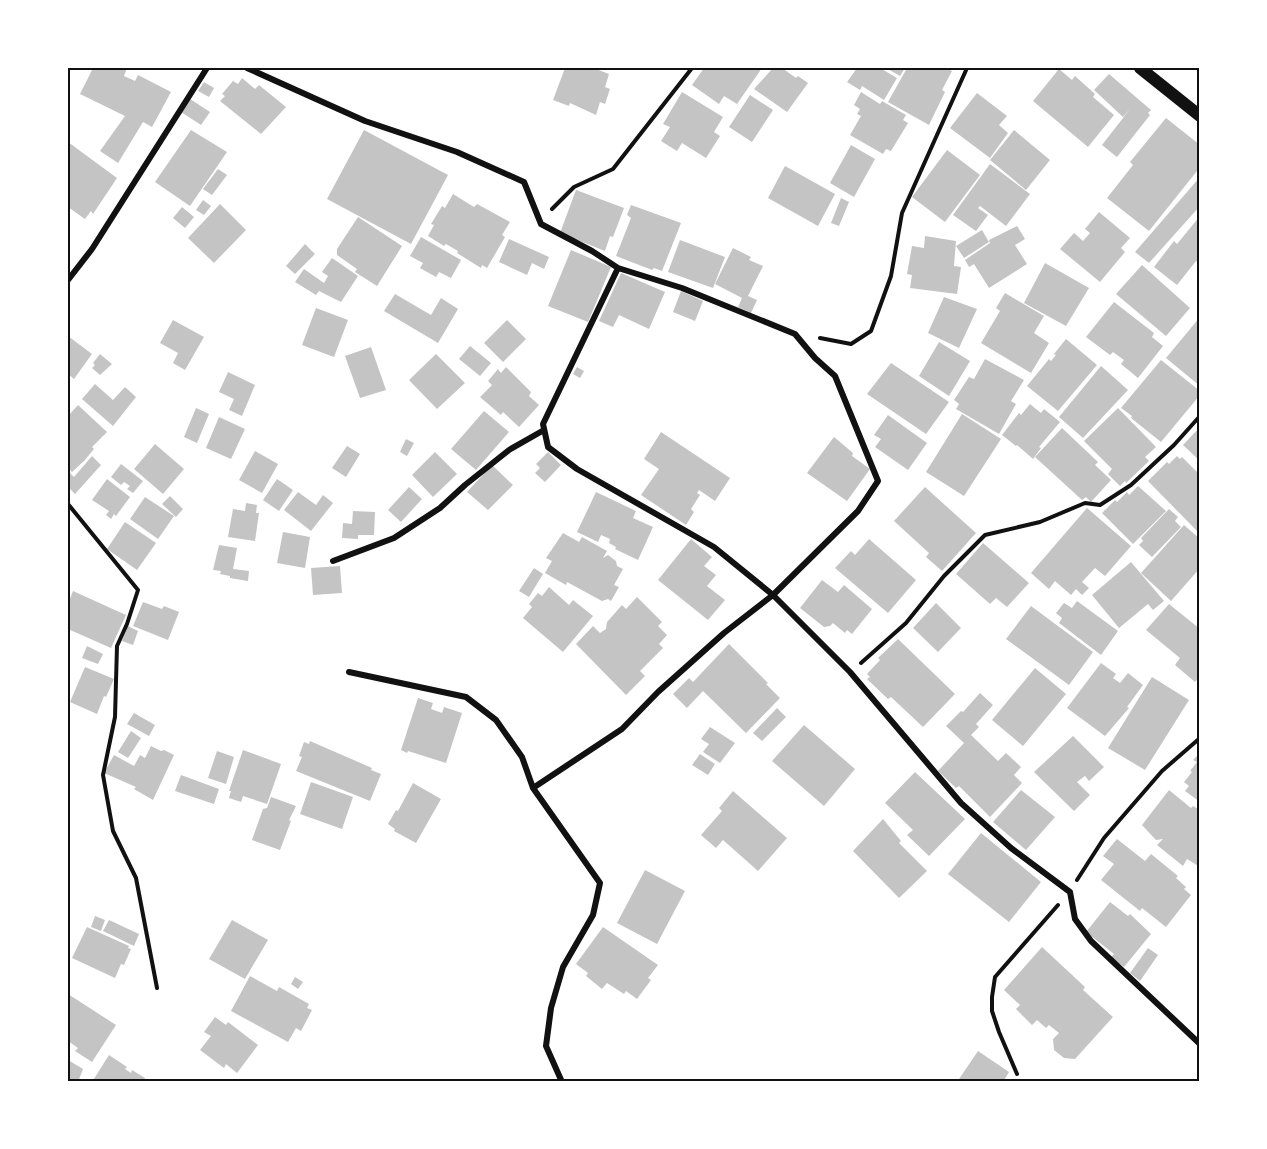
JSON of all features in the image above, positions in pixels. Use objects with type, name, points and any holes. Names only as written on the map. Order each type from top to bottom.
[{"type":"main road","points":[[1140,68],[1200,116]]},
{"type":"street","points":[[68,280],[92,249],[207,68]]},
{"type":"street","points":[[247,68],[365,121],[457,152],[524,182],[541,224],[592,251],[618,268],[682,288],[795,334],[815,358],[835,376],[878,481],[858,511],[773,595],[724,633],[658,692],[622,729],[533,788]]},
{"type":"street","points":[[618,268],[543,424],[548,447],[577,469],[714,547],[773,595],[850,672],[961,803],[1011,848],[1070,892],[1075,919],[1091,942],[1200,1044]]},
{"type":"street","points":[[333,561],[394,538],[440,508],[509,450],[544,430]]},
{"type":"street","points":[[349,672],[466,697],[496,720],[522,758],[533,788],[600,883],[593,915],[563,967],[551,1008],[546,1046],[562,1082]]},
{"type":"path","points":[[541,224],[555,204],[574,187],[613,169],[692,68]]},
{"type":"path","points":[[795,334],[851,344],[871,331],[891,276],[902,213],[967,68]]},
{"type":"path","points":[[850,672],[906,622],[944,576],[985,535],[1040,522],[1085,503],[1100,506],[1131,485],[1174,445],[1200,416]]},
{"type":"path","points":[[68,504],[138,590],[117,646],[115,717],[103,776],[113,831],[136,878],[157,988]]},
{"type":"building","points":[[93,68],[127,68],[124,76],[135,81],[138,75],[171,92],[152,127],[143,122],[118,163],[100,151],[125,116],[80,94]]},
{"type":"building","points":[[565,68],[596,68],[609,74],[605,87],[610,89],[605,104],[600,102],[596,115],[570,103],[569,106],[553,100]]},
{"type":"building","points":[[704,68],[762,68],[737,104],[724,96],[719,104],[692,85]]},
{"type":"building","points":[[773,68],[782,68],[808,83],[787,112],[754,89]]},
{"type":"building","points":[[857,68],[880,68],[897,78],[884,100],[862,86],[860,90],[847,82]]},
{"type":"building","points":[[886,68],[905,68],[900,76]]},
{"type":"building","points":[[907,68],[946,68],[952,71],[929,125],[888,102]]},
{"type":"building","points":[[1059,69],[1072,80],[1075,76],[1095,94],[1093,97],[1114,115],[1088,147],[1033,101]]},
{"type":"building","points":[[1109,74],[1151,110],[1148,113],[1150,115],[1117,157],[1102,145],[1130,109],[1123,117],[1094,90]]},
{"type":"building","points":[[242,78],[255,89],[259,85],[286,107],[261,134],[220,101],[225,96],[222,94],[233,81],[238,84]]},
{"type":"building","points":[[204,82],[214,88],[209,97],[198,91]]},
{"type":"building","points":[[682,92],[723,117],[714,132],[720,136],[706,158],[682,143],[677,151],[661,141],[670,127],[663,124]]},
{"type":"building","points":[[861,92],[880,104],[882,101],[906,115],[903,120],[908,123],[891,151],[886,149],[883,154],[850,135],[861,116],[857,114],[860,109],[854,105]]},
{"type":"building","points":[[977,93],[1007,116],[999,125],[1008,133],[990,158],[950,128]]},
{"type":"building","points":[[750,95],[773,110],[752,142],[729,127]]},
{"type":"building","points":[[190,99],[210,112],[201,125],[181,112]]},
{"type":"building","points":[[1166,118],[1200,145],[1200,173],[1197,171],[1149,231],[1107,198],[1133,165],[1130,162]]},
{"type":"building","points":[[191,130],[227,152],[190,206],[155,182]]},
{"type":"building","points":[[364,130],[448,175],[411,244],[327,199]]},
{"type":"building","points":[[1014,130],[1050,160],[1026,190],[990,160]]},
{"type":"building","points":[[68,142],[117,178],[93,214],[91,211],[85,219],[68,207]]},
{"type":"building","points":[[851,145],[875,159],[854,197],[830,183]]},
{"type":"building","points":[[947,150],[980,175],[945,222],[912,197]]},
{"type":"building","points":[[990,164],[1030,194],[1006,226],[980,206],[978,208],[988,215],[976,231],[953,215]]},
{"type":"building","points":[[785,166],[835,194],[818,226],[768,198]]},
{"type":"building","points":[[218,169],[227,175],[212,195],[203,189]]},
{"type":"building","points":[[1200,177],[1200,206],[1149,263],[1135,252]]},
{"type":"building","points":[[576,190],[624,208],[605,251],[560,233]]},
{"type":"building","points":[[453,194],[474,207],[477,204],[510,222],[502,235],[505,237],[487,268],[482,265],[481,268],[457,253],[458,251],[428,236],[434,225],[431,224],[442,206],[445,208]]},
{"type":"building","points":[[841,198],[849,202],[839,226],[831,223]]},
{"type":"building","points":[[203,200],[211,206],[204,215],[196,210]]},
{"type":"building","points":[[220,204],[246,230],[214,263],[188,238]]},
{"type":"building","points":[[631,205],[681,223],[662,271],[654,268],[652,270],[616,256],[631,218],[627,215]]},
{"type":"building","points":[[182,207],[194,217],[185,228],[173,218]]},
{"type":"building","points":[[1099,212],[1130,238],[1121,248],[1125,252],[1100,282],[1060,249],[1074,233],[1083,241],[1090,233],[1085,229]]},
{"type":"building","points":[[1200,216],[1200,264],[1196,261],[1177,285],[1154,267],[1174,241],[1177,244]]},
{"type":"building","points":[[358,217],[402,246],[377,286],[355,272],[357,269],[337,255],[337,249]]},
{"type":"building","points":[[1017,226],[1025,239],[1015,245],[1027,264],[989,288],[974,264],[969,267],[965,260],[990,243],[989,240]]},
{"type":"building","points":[[982,230],[989,242],[964,258],[956,246]]},
{"type":"building","points":[[925,236],[956,241],[954,266],[961,267],[957,294],[910,288],[912,275],[907,274],[912,246],[924,248]]},
{"type":"building","points":[[421,237],[461,260],[451,278],[439,272],[436,277],[420,268],[423,263],[410,256]]},
{"type":"building","points":[[509,239],[549,257],[544,269],[532,263],[527,275],[499,262]]},
{"type":"building","points":[[680,240],[725,257],[713,288],[668,272]]},
{"type":"building","points":[[305,244],[315,254],[295,274],[286,266]]},
{"type":"building","points":[[733,248],[751,257],[749,260],[763,266],[748,296],[757,300],[751,313],[738,307],[742,298],[715,284]]},
{"type":"building","points":[[571,250],[611,267],[588,322],[548,306]]},
{"type":"building","points":[[332,258],[358,276],[341,302],[319,291],[316,295],[295,282],[304,269],[324,283],[328,276],[322,272]]},
{"type":"building","points":[[1045,263],[1089,288],[1066,326],[1024,303]]},
{"type":"building","points":[[1142,265],[1190,308],[1166,336],[1116,294]]},
{"type":"building","points":[[621,273],[665,292],[649,329],[619,315],[613,327],[599,321]]},
{"type":"building","points":[[681,291],[703,301],[695,321],[673,312]]},
{"type":"building","points":[[1005,293],[1044,316],[1034,333],[1049,343],[1031,373],[981,343],[1000,311],[996,308]]},
{"type":"building","points":[[395,294],[431,315],[441,298],[458,309],[438,343],[384,311]]},
{"type":"building","points":[[944,297],[977,309],[959,348],[928,333]]},
{"type":"building","points":[[1114,302],[1154,333],[1152,337],[1163,346],[1138,378],[1121,364],[1124,360],[1113,352],[1110,355],[1086,337]]},
{"type":"building","points":[[316,308],[348,320],[334,357],[302,345]]},
{"type":"building","points":[[1200,317],[1200,386],[1166,358]]},
{"type":"building","points":[[173,320],[204,337],[185,370],[173,363],[178,353],[160,343]]},
{"type":"building","points":[[507,320],[526,339],[503,362],[484,343]]},
{"type":"building","points":[[68,336],[92,354],[74,379],[68,374]]},
{"type":"building","points":[[1066,339],[1097,365],[1058,411],[1027,386],[1049,359],[1051,361],[1056,355],[1054,354]]},
{"type":"building","points":[[939,342],[970,361],[949,396],[919,376]]},
{"type":"building","points":[[470,346],[491,363],[480,376],[459,359]]},
{"type":"building","points":[[371,347],[386,390],[360,398],[345,356]]},
{"type":"building","points":[[100,354],[112,364],[100,375],[92,368]]},
{"type":"building","points":[[436,354],[465,383],[437,409],[409,380]]},
{"type":"building","points":[[985,359],[1024,380],[1011,401],[1016,404],[999,434],[956,409],[959,404],[954,400],[969,377],[974,379]]},
{"type":"building","points":[[1161,360],[1200,391],[1200,395],[1161,442],[1121,408]]},
{"type":"building","points":[[891,363],[949,402],[926,434],[867,394]]},
{"type":"building","points":[[1101,366],[1128,390],[1083,438],[1059,417]]},
{"type":"building","points":[[506,367],[531,392],[529,396],[539,405],[519,427],[503,412],[501,415],[480,397],[492,385],[488,381],[498,369],[501,373]]},
{"type":"building","points":[[577,367],[584,371],[580,378],[573,374]]},
{"type":"building","points":[[228,372],[255,385],[242,416],[229,410],[234,399],[219,392]]},
{"type":"building","points":[[95,384],[113,400],[125,387],[136,397],[113,426],[82,399]]},
{"type":"building","points":[[1030,404],[1041,413],[1044,409],[1060,422],[1039,447],[1041,448],[1033,459],[1002,435],[1019,413],[1021,415]]},
{"type":"building","points":[[78,405],[107,432],[72,472],[68,468],[68,416]]},
{"type":"building","points":[[196,408],[209,414],[197,443],[184,437]]},
{"type":"building","points":[[1118,408],[1156,447],[1145,457],[1149,461],[1120,486],[1108,474],[1112,469],[1084,441]]},
{"type":"building","points":[[484,411],[509,432],[476,470],[451,449]]},
{"type":"building","points":[[962,414],[1001,439],[964,496],[926,472]]},
{"type":"building","points":[[888,415],[927,443],[908,470],[875,447],[881,439],[874,435]]},
{"type":"building","points":[[219,417],[245,429],[231,459],[206,448]]},
{"type":"building","points":[[1200,427],[1200,461],[1183,445]]},
{"type":"building","points":[[1062,428],[1098,462],[1095,465],[1111,480],[1091,502],[1086,497],[1082,500],[1035,457]]},
{"type":"building","points":[[661,432],[730,478],[715,501],[699,490],[697,493],[700,495],[691,509],[694,512],[686,525],[641,495],[659,469],[644,459]]},
{"type":"building","points":[[834,437],[853,453],[852,456],[870,469],[847,501],[807,473]]},
{"type":"building","points":[[406,439],[414,443],[407,456],[400,452]]},
{"type":"building","points":[[155,444],[184,469],[163,494],[134,469]]},
{"type":"building","points":[[347,446],[360,454],[346,477],[332,468]]},
{"type":"building","points":[[255,451],[278,464],[262,493],[239,480]]},
{"type":"building","points":[[435,452],[457,474],[433,497],[412,475]]},
{"type":"building","points":[[548,452],[561,465],[545,482],[535,473],[540,468],[536,464]]},
{"type":"building","points":[[92,456],[101,465],[75,494],[68,487],[68,471],[74,477]]},
{"type":"building","points":[[1177,456],[1180,459],[1182,457],[1200,475],[1200,534],[1148,481],[1167,462],[1169,464]]},
{"type":"building","points":[[121,464],[143,481],[133,493],[127,489],[130,486],[124,482],[121,485],[111,477]]},
{"type":"building","points":[[492,465],[513,485],[488,510],[467,492]]},
{"type":"building","points":[[107,479],[130,497],[116,516],[114,514],[111,519],[106,515],[109,511],[92,500]]},
{"type":"building","points":[[277,479],[293,490],[279,511],[263,500]]},
{"type":"building","points":[[1138,486],[1166,511],[1133,544],[1102,513],[1115,500],[1117,502],[1127,492],[1129,495]]},
{"type":"building","points":[[409,487],[422,499],[401,522],[388,510]]},
{"type":"building","points":[[925,487],[976,533],[942,571],[926,557],[929,553],[894,521]]},
{"type":"building","points":[[298,492],[316,505],[323,495],[333,503],[311,531],[284,510]]},
{"type":"building","points":[[596,492],[636,511],[633,518],[653,527],[638,560],[615,549],[616,547],[609,543],[610,539],[601,535],[598,542],[577,532]]},
{"type":"building","points":[[170,496],[183,509],[176,517],[162,504]]},
{"type":"building","points":[[145,497],[174,516],[158,539],[130,519]]},
{"type":"building","points":[[246,503],[257,505],[256,513],[259,513],[255,541],[228,537],[233,509],[245,511]]},
{"type":"building","points":[[1087,508],[1131,546],[1105,576],[1095,568],[1082,582],[1089,588],[1082,595],[1076,589],[1071,595],[1055,581],[1049,589],[1031,573]]},
{"type":"building","points":[[1169,509],[1178,517],[1175,521],[1181,527],[1152,557],[1139,545],[1143,541],[1141,538]]},
{"type":"building","points":[[353,511],[375,512],[374,535],[358,535],[358,539],[342,538],[343,523],[352,524]]},
{"type":"building","points":[[125,522],[156,543],[137,570],[107,549]]},
{"type":"building","points":[[1184,525],[1200,539],[1200,568],[1171,601],[1141,573]]},
{"type":"building","points":[[283,532],[310,537],[305,568],[277,563]]},
{"type":"building","points":[[563,533],[579,542],[582,537],[607,551],[603,558],[608,555],[616,561],[617,566],[623,569],[614,585],[619,587],[611,601],[608,599],[602,601],[545,573],[552,561],[546,558]]},
{"type":"building","points":[[691,539],[712,557],[704,566],[716,575],[707,586],[725,600],[708,620],[658,580]]},
{"type":"building","points":[[869,539],[916,580],[888,613],[835,568],[851,551],[855,555]]},
{"type":"building","points":[[983,543],[1029,583],[1007,607],[996,598],[990,604],[956,574]]},
{"type":"building","points":[[219,545],[237,548],[233,569],[249,571],[248,581],[230,578],[230,576],[220,574],[221,571],[213,570]]},
{"type":"building","points":[[1131,562],[1164,601],[1153,610],[1148,604],[1119,628],[1092,595]]},
{"type":"building","points":[[340,566],[342,593],[313,595],[311,568]]},
{"type":"building","points":[[534,568],[543,574],[529,597],[519,591]]},
{"type":"building","points":[[822,580],[838,592],[844,585],[872,609],[852,634],[847,630],[845,633],[833,623],[824,627],[800,608]]},
{"type":"building","points":[[549,587],[569,605],[573,600],[593,616],[563,652],[523,618],[532,607],[529,604],[538,593],[542,596]]},
{"type":"building","points":[[73,591],[126,615],[111,648],[68,629],[68,604]]},
{"type":"building","points":[[637,597],[662,622],[658,626],[667,635],[659,644],[663,648],[640,671],[645,676],[626,695],[576,644],[593,626],[600,633],[606,629],[607,622],[622,605],[626,609]]},
{"type":"building","points":[[1077,601],[1118,631],[1101,655],[1059,623],[1062,618],[1056,613],[1064,603],[1072,608]]},
{"type":"building","points":[[143,602],[179,612],[168,640],[133,626]]},
{"type":"building","points":[[936,603],[961,628],[938,652],[913,628]]},
{"type":"building","points":[[1169,604],[1200,629],[1200,676],[1195,682],[1175,665],[1180,658],[1146,630]]},
{"type":"building","points":[[1031,606],[1093,652],[1069,685],[1006,639]]},
{"type":"building","points":[[128,626],[138,631],[133,645],[122,641]]},
{"type":"building","points":[[898,639],[955,694],[923,727],[891,697],[888,699],[867,679],[870,677],[867,674],[880,660],[878,658]]},
{"type":"building","points":[[729,644],[780,698],[746,733],[703,691],[687,708],[673,694],[689,678],[693,682]]},
{"type":"building","points":[[87,646],[103,654],[98,664],[82,658]]},
{"type":"building","points":[[1101,663],[1116,674],[1113,678],[1120,683],[1128,673],[1143,685],[1127,707],[1129,708],[1105,736],[1067,708]]},
{"type":"building","points":[[85,667],[114,679],[97,714],[70,702]]},
{"type":"building","points":[[1035,668],[1066,694],[1023,746],[992,720]]},
{"type":"building","points":[[1152,677],[1189,700],[1145,770],[1108,748]]},
{"type":"building","points":[[980,693],[993,705],[976,724],[979,727],[971,735],[998,761],[1006,753],[1021,767],[1014,775],[1022,783],[990,817],[959,786],[956,788],[938,771],[964,743],[946,726]]},
{"type":"building","points":[[418,698],[433,703],[431,709],[442,713],[444,707],[462,713],[446,763],[401,750]]},
{"type":"building","points":[[777,708],[786,717],[762,741],[753,733]]},
{"type":"building","points":[[134,713],[155,725],[149,736],[127,724]]},
{"type":"building","points":[[804,725],[855,769],[824,806],[772,761]]},
{"type":"building","points":[[710,727],[735,743],[720,763],[703,752],[709,744],[701,739]]},
{"type":"building","points":[[131,731],[141,738],[128,758],[118,752]]},
{"type":"building","points":[[1073,736],[1104,767],[1089,781],[1085,776],[1077,782],[1090,795],[1074,811],[1034,772]]},
{"type":"building","points":[[310,741],[381,774],[370,801],[296,771],[302,757],[299,756],[304,742],[309,744]]},
{"type":"building","points":[[151,746],[174,755],[153,800],[134,789],[136,787],[104,773],[114,755],[134,766],[140,755],[145,758]]},
{"type":"building","points":[[243,750],[281,764],[267,804],[243,796],[241,802],[229,798],[231,791],[229,791]]},
{"type":"building","points":[[217,751],[234,757],[226,784],[208,778]]},
{"type":"building","points":[[1200,753],[1200,802],[1185,791],[1189,786],[1184,782],[1197,762],[1193,760]]},
{"type":"building","points":[[700,754],[715,764],[708,775],[692,765]]},
{"type":"building","points":[[915,772],[965,819],[929,856],[907,835],[913,830],[885,803]]},
{"type":"building","points":[[181,775],[219,789],[214,804],[175,791]]},
{"type":"building","points":[[311,782],[353,797],[342,829],[300,814]]},
{"type":"building","points":[[413,783],[441,799],[416,843],[394,831],[395,829],[388,824]]},
{"type":"building","points":[[1021,790],[1055,817],[1026,850],[993,822]]},
{"type":"building","points":[[1169,790],[1191,808],[1193,806],[1200,810],[1200,867],[1187,859],[1183,866],[1157,845],[1163,839],[1156,840],[1142,825]]},
{"type":"building","points":[[733,791],[787,838],[758,871],[723,840],[716,848],[701,835],[722,811],[719,808]]},
{"type":"building","points":[[271,797],[296,806],[280,850],[252,840],[263,809],[267,808]]},
{"type":"building","points":[[883,819],[901,841],[899,843],[927,871],[899,898],[853,851]]},
{"type":"building","points":[[981,833],[1041,882],[1009,922],[948,874]]},
{"type":"building","points":[[1117,839],[1145,861],[1151,854],[1178,876],[1176,878],[1191,895],[1166,927],[1142,908],[1140,911],[1101,880],[1114,864],[1103,856]]},
{"type":"building","points":[[645,870],[685,891],[657,944],[617,923]]},
{"type":"building","points":[[1110,902],[1128,916],[1130,914],[1151,934],[1124,967],[1111,957],[1114,954],[1086,932]]},
{"type":"building","points":[[95,916],[105,920],[101,931],[91,927]]},
{"type":"building","points":[[109,920],[139,934],[134,946],[103,931]]},
{"type":"building","points":[[232,920],[268,940],[245,979],[209,959]]},
{"type":"building","points":[[87,927],[131,949],[115,978],[72,958]]},
{"type":"building","points":[[603,927],[658,965],[648,978],[651,980],[637,999],[626,991],[624,994],[607,983],[602,989],[586,976],[588,973],[576,964]]},
{"type":"building","points":[[1042,947],[1085,987],[1083,990],[1113,1017],[1075,1059],[1064,1058],[1054,1050],[1053,1039],[1059,1033],[1049,1025],[1046,1028],[1037,1020],[1032,1025],[1016,1009],[1020,1005],[1004,990]]},
{"type":"building","points":[[1148,948],[1158,955],[1140,981],[1130,973]]},
{"type":"building","points":[[250,976],[277,991],[279,987],[309,1004],[307,1008],[312,1010],[301,1031],[296,1028],[288,1042],[231,1011]]},
{"type":"building","points":[[295,977],[303,982],[298,989],[291,984]]},
{"type":"building","points":[[68,994],[116,1025],[92,1062],[75,1051],[78,1048],[68,1041]]},
{"type":"building","points":[[215,1017],[226,1025],[228,1022],[258,1045],[237,1073],[226,1064],[224,1068],[200,1050],[211,1036],[204,1032]]},
{"type":"building","points":[[978,1051],[1009,1072],[1003,1082],[957,1082]]},
{"type":"building","points":[[109,1055],[127,1067],[125,1069],[131,1073],[132,1070],[145,1078],[143,1082],[92,1082]]},
{"type":"building","points":[[68,1060],[83,1069],[78,1082],[68,1082]]}]
